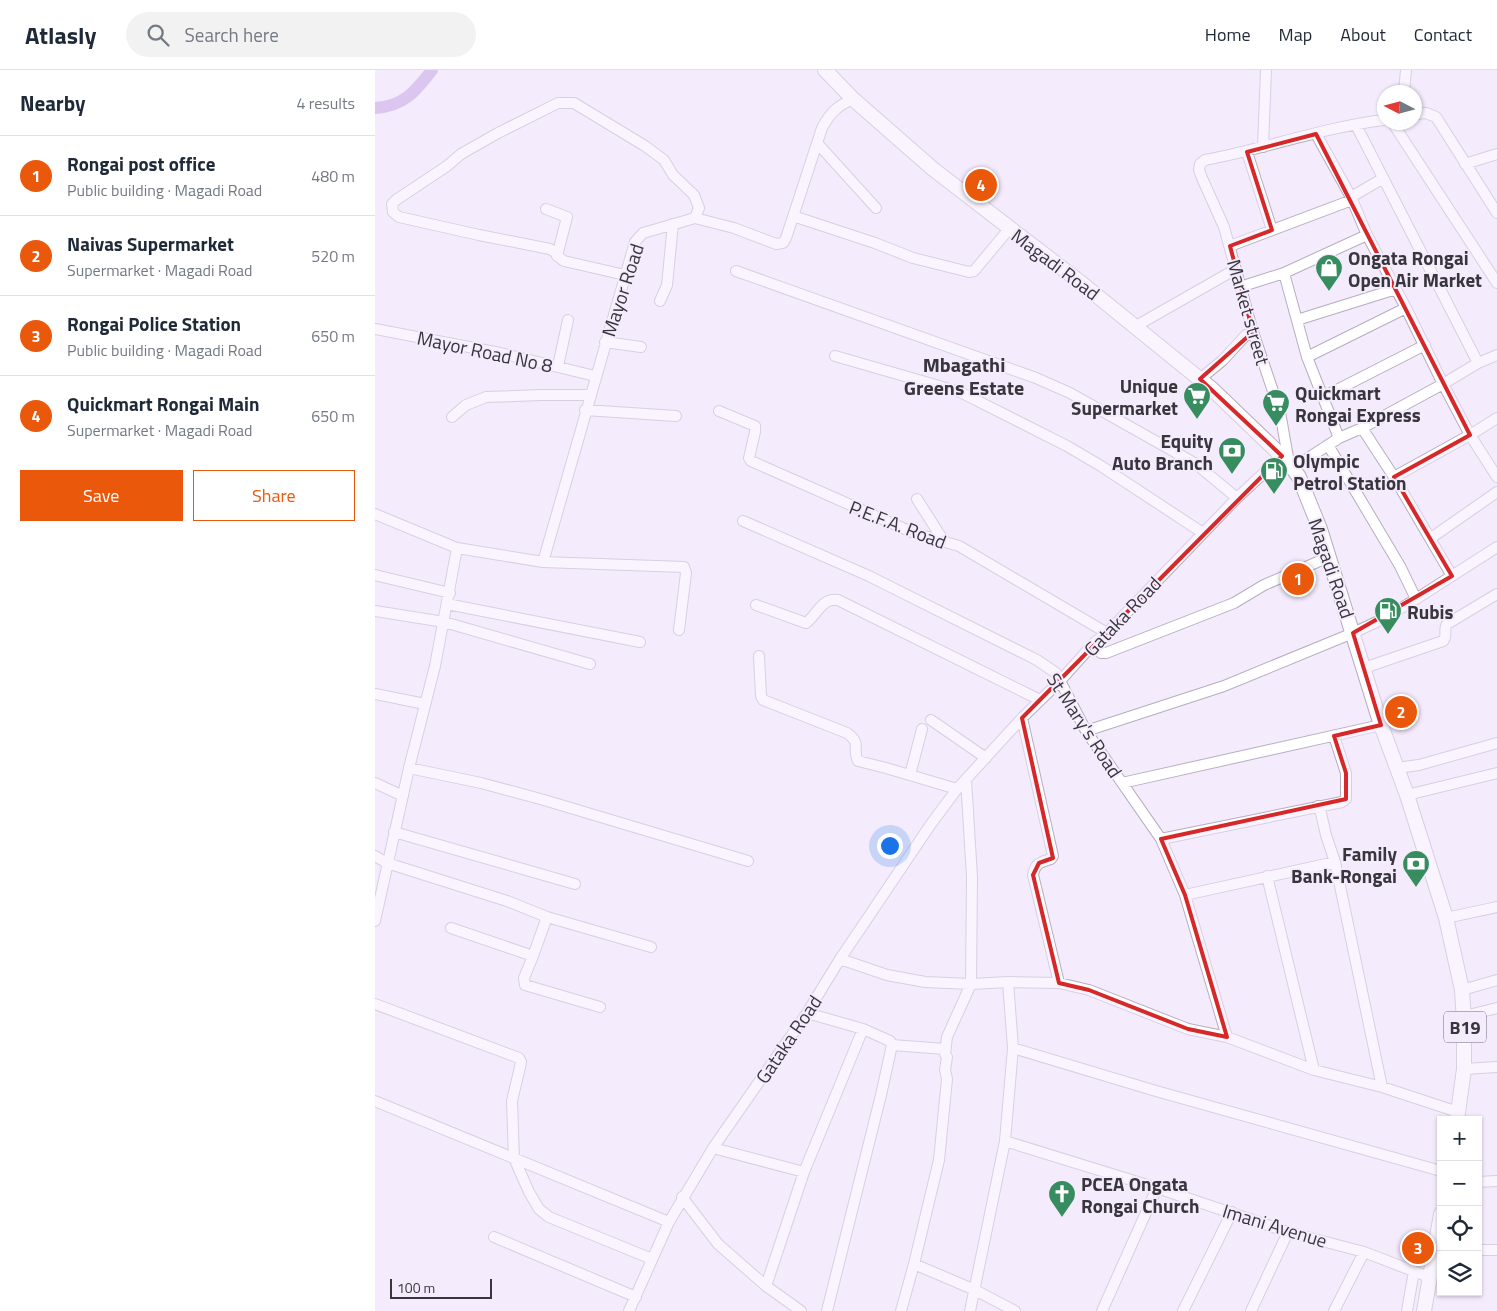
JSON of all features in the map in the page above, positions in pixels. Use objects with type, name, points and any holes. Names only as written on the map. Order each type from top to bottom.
[{"type":"highway","name":"Magadi Road","points":[[825,70],[853,99],[933,170],[1058,264],[1137,326],[1200,379],[1288,462],[1299,477],[1307,494],[1329,557],[1381,724],[1407,795],[1446,918],[1462,990],[1464,1016],[1464,1069],[1458,1116]]},
{"type":"highway","points":[[1424,1311],[1429,1277],[1437,1251]]},
{"type":"street","points":[[1263,147],[1266,70]]},
{"type":"street","points":[[1405,85],[1406,70]]},
{"type":"street","name":"Mayor Road","points":[[543,562],[585,410],[638,237],[643,233],[695,218],[734,228],[776,244],[783,242],[786,238],[822,128],[829,115],[839,105],[853,99]]},
{"type":"street","points":[[625,275],[564,261],[557,256],[555,251],[550,249],[399,216],[393,212],[393,204],[461,154],[541,111],[558,103],[567,102],[574,103],[623,132],[664,160],[673,175],[694,196],[699,208],[695,218]]},
{"type":"street","points":[[1422,113],[1436,117],[1497,213]]},
{"type":"street","points":[[1272,230],[1247,152],[1316,134],[1377,121]]},
{"type":"street","points":[[1356,125],[1478,363]]},
{"type":"street","points":[[1397,130],[1497,283]]},
{"type":"street","points":[[1316,134],[1352,199],[1367,235],[1425,345],[1443,384],[1470,435],[1497,477]]},
{"type":"street","points":[[818,144],[876,208]]},
{"type":"street","name":"Market street","points":[[1247,152],[1205,160],[1200,164],[1199,170],[1224,227],[1230,246],[1253,332],[1280,412],[1288,462]]},
{"type":"street","points":[[1465,164],[1497,154]]},
{"type":"street","points":[[1230,246],[1352,199],[1382,179]]},
{"type":"street","points":[[546,209],[567,217],[557,256]]},
{"type":"street","points":[[793,216],[875,243],[913,258],[969,272],[973,271],[1009,229]]},
{"type":"street","points":[[660,301],[667,285],[673,224]]},
{"type":"street","points":[[1240,287],[1284,273],[1367,235]]},
{"type":"street","points":[[1137,326],[1236,269]]},
{"type":"street","points":[[736,271],[1036,378],[1070,393],[1196,464],[1237,498]]},
{"type":"street","points":[[1284,273],[1307,357],[1339,438]]},
{"type":"street","points":[[1297,320],[1396,289]]},
{"type":"street","points":[[1307,357],[1406,308]]},
{"type":"street","points":[[558,366],[568,320]]},
{"type":"street","name":"Mayor Road No 8","points":[[375,328],[558,366],[595,376]]},
{"type":"street","points":[[1200,379],[1223,360],[1246,335],[1253,332]]},
{"type":"street","points":[[605,342],[641,347]]},
{"type":"street","points":[[1323,397],[1425,345]]},
{"type":"street","name":"Gataka Road","points":[[629,1311],[682,1197],[713,1148],[807,1013],[840,959],[957,789],[1095,642],[1107,632],[1237,498],[1288,462],[1328,446],[1339,438],[1362,428],[1497,354]]},
{"type":"street","points":[[835,356],[959,392],[1067,446],[1203,533]]},
{"type":"street","points":[[451,417],[466,406],[486,397],[590,395]]},
{"type":"street","points":[[585,410],[676,416]]},
{"type":"street","name":"P.E.F.A. Road","points":[[719,411],[755,426],[749,458],[751,462],[914,533],[959,546],[1107,632]]},
{"type":"street","points":[[1393,477],[1497,418]]},
{"type":"street","points":[[1362,428],[1431,538],[1452,576]]},
{"type":"street","points":[[1328,446],[1399,566],[1416,599]]},
{"type":"street","points":[[1431,538],[1497,492]]},
{"type":"street","points":[[917,499],[943,540]]},
{"type":"street","points":[[375,514],[457,548],[543,562],[684,567],[686,573],[679,630]]},
{"type":"street","name":"St Mary's Road","points":[[743,521],[869,576],[1037,660],[1056,673],[1086,731],[1161,839],[1185,895],[1227,1037]]},
{"type":"street","points":[[1086,731],[1224,686],[1353,633],[1385,618],[1497,547]]},
{"type":"street","points":[[375,921],[450,593],[457,548]]},
{"type":"street","points":[[1095,642],[1101,653],[1106,652],[1234,603],[1264,585],[1329,557]]},
{"type":"street","points":[[375,575],[450,593]]},
{"type":"street","points":[[1364,668],[1443,641],[1447,624],[1497,594]]},
{"type":"street","points":[[756,605],[806,623],[826,601],[838,600],[1040,700]]},
{"type":"street","points":[[447,604],[640,642]]},
{"type":"street","points":[[375,611],[443,622],[590,664]]},
{"type":"street","points":[[759,656],[761,696],[763,700],[847,733],[854,739],[856,744],[855,756],[858,761],[957,789]]},
{"type":"street","points":[[375,694],[425,704]]},
{"type":"street","points":[[1022,718],[1053,856],[1051,859],[1039,863],[1034,868],[1033,875],[1059,983]]},
{"type":"street","points":[[931,720],[986,758]]},
{"type":"street","points":[[1122,783],[1381,724]]},
{"type":"street","points":[[910,775],[922,730]]},
{"type":"street","points":[[1161,839],[1342,802],[1346,799],[1346,773],[1334,736]]},
{"type":"street","points":[[1397,768],[1497,743]]},
{"type":"street","points":[[409,768],[481,783],[748,861]]},
{"type":"street","points":[[1407,795],[1497,773]]},
{"type":"street","points":[[901,1311],[915,1264],[939,1160],[947,1079],[945,1049],[947,1037],[971,984],[972,877],[967,779]]},
{"type":"street","points":[[375,783],[403,796]]},
{"type":"street","points":[[1318,806],[1335,862],[1382,1088]]},
{"type":"street","points":[[394,832],[575,884]]},
{"type":"street","points":[[375,856],[387,863],[507,901],[547,916],[651,947]]},
{"type":"street","points":[[1185,895],[1335,862]]},
{"type":"street","points":[[1267,876],[1314,1070]]},
{"type":"street","points":[[1446,918],[1497,907]]},
{"type":"street","points":[[547,916],[524,978],[525,985],[600,1007]]},
{"type":"street","points":[[451,928],[533,956]]},
{"type":"street","points":[[840,959],[887,976],[925,982],[971,984],[1008,982],[1059,983],[1089,990],[1188,1029],[1227,1037],[1314,1070],[1382,1088],[1458,1116]]},
{"type":"street","points":[[1462,990],[1497,980]]},
{"type":"street","points":[[970,1311],[1005,1141],[1013,1048],[1008,982]]},
{"type":"street","points":[[375,1004],[519,1058],[521,1062],[512,1107],[514,1158],[529,1192],[539,1208],[549,1217],[652,1259]]},
{"type":"street","points":[[1464,1016],[1497,1008]]},
{"type":"street","points":[[807,1013],[863,1029],[890,1041],[892,1045],[827,1311]]},
{"type":"street","points":[[766,1286],[804,1172],[863,1029]]},
{"type":"street","points":[[892,1045],[945,1049]]},
{"type":"street","points":[[1013,1048],[1157,1092],[1437,1171]]},
{"type":"street","points":[[1464,1069],[1497,1066]]},
{"type":"street","points":[[375,1101],[669,1222]]},
{"type":"street","name":"Imani Avenue","points":[[1005,1141],[1232,1212],[1288,1232],[1364,1252],[1429,1277]]},
{"type":"street","points":[[713,1148],[804,1172]]},
{"type":"street","points":[[1482,1182],[1497,1181]]},
{"type":"street","points":[[1101,1311],[1157,1188]]},
{"type":"street","points":[[682,1197],[718,1244],[766,1286],[801,1311]]},
{"type":"street","points":[[1183,1311],[1232,1212]]},
{"type":"street","points":[[1251,1311],[1288,1232]]},
{"type":"street","points":[[494,1237],[636,1297]]},
{"type":"street","points":[[1482,1250],[1497,1250]]},
{"type":"street","points":[[1334,1311],[1364,1252]]},
{"type":"street","points":[[915,1264],[975,1290],[1015,1311]]},
{"type":"street","points":[[1407,1311],[1414,1271]]},
{"type":"highlighted area","points":[[1316,134],[1470,435],[1394,477],[1452,576],[1353,633],[1381,725],[1334,736],[1346,773],[1346,799],[1161,839],[1185,895],[1227,1037],[1188,1029],[1089,990],[1059,983],[1033,875],[1039,863],[1053,858],[1022,718],[1282,456],[1200,379],[1253,332],[1230,246],[1272,230],[1247,152]]},
{"type":"waterway","points":[[375,108],[385,107],[408,97],[432,70]]},
{"type":"place","name":"Quickmart Rongai Main","points":[[981,185]]},
{"type":"place","name":"Ongata Rongai Open Air Market","points":[[1329,292]]},
{"type":"place","name":"Unique Supermarket","points":[[1197,420]]},
{"type":"place","name":"Quickmart Rongai Express","points":[[1276,427]]},
{"type":"place","name":"Equity Auto Branch","points":[[1232,475]]},
{"type":"place","name":"Olympic Petrol Station","points":[[1274,495]]},
{"type":"place","name":"Rongai post office","points":[[1298,579]]},
{"type":"place","name":"Rubis","points":[[1388,635]]},
{"type":"place","name":"Naivas Supermarket","points":[[1401,712]]},
{"type":"place","name":"Family Bank-Rongai","points":[[1416,888]]},
{"type":"place","name":"PCEA Ongata Rongai Church","points":[[1062,1218]]},
{"type":"place","name":"Rongai Police Station","points":[[1418,1248]]},
{"type":"district","name":"Mbagathi Greens Estate","points":[[964,376]]}]
